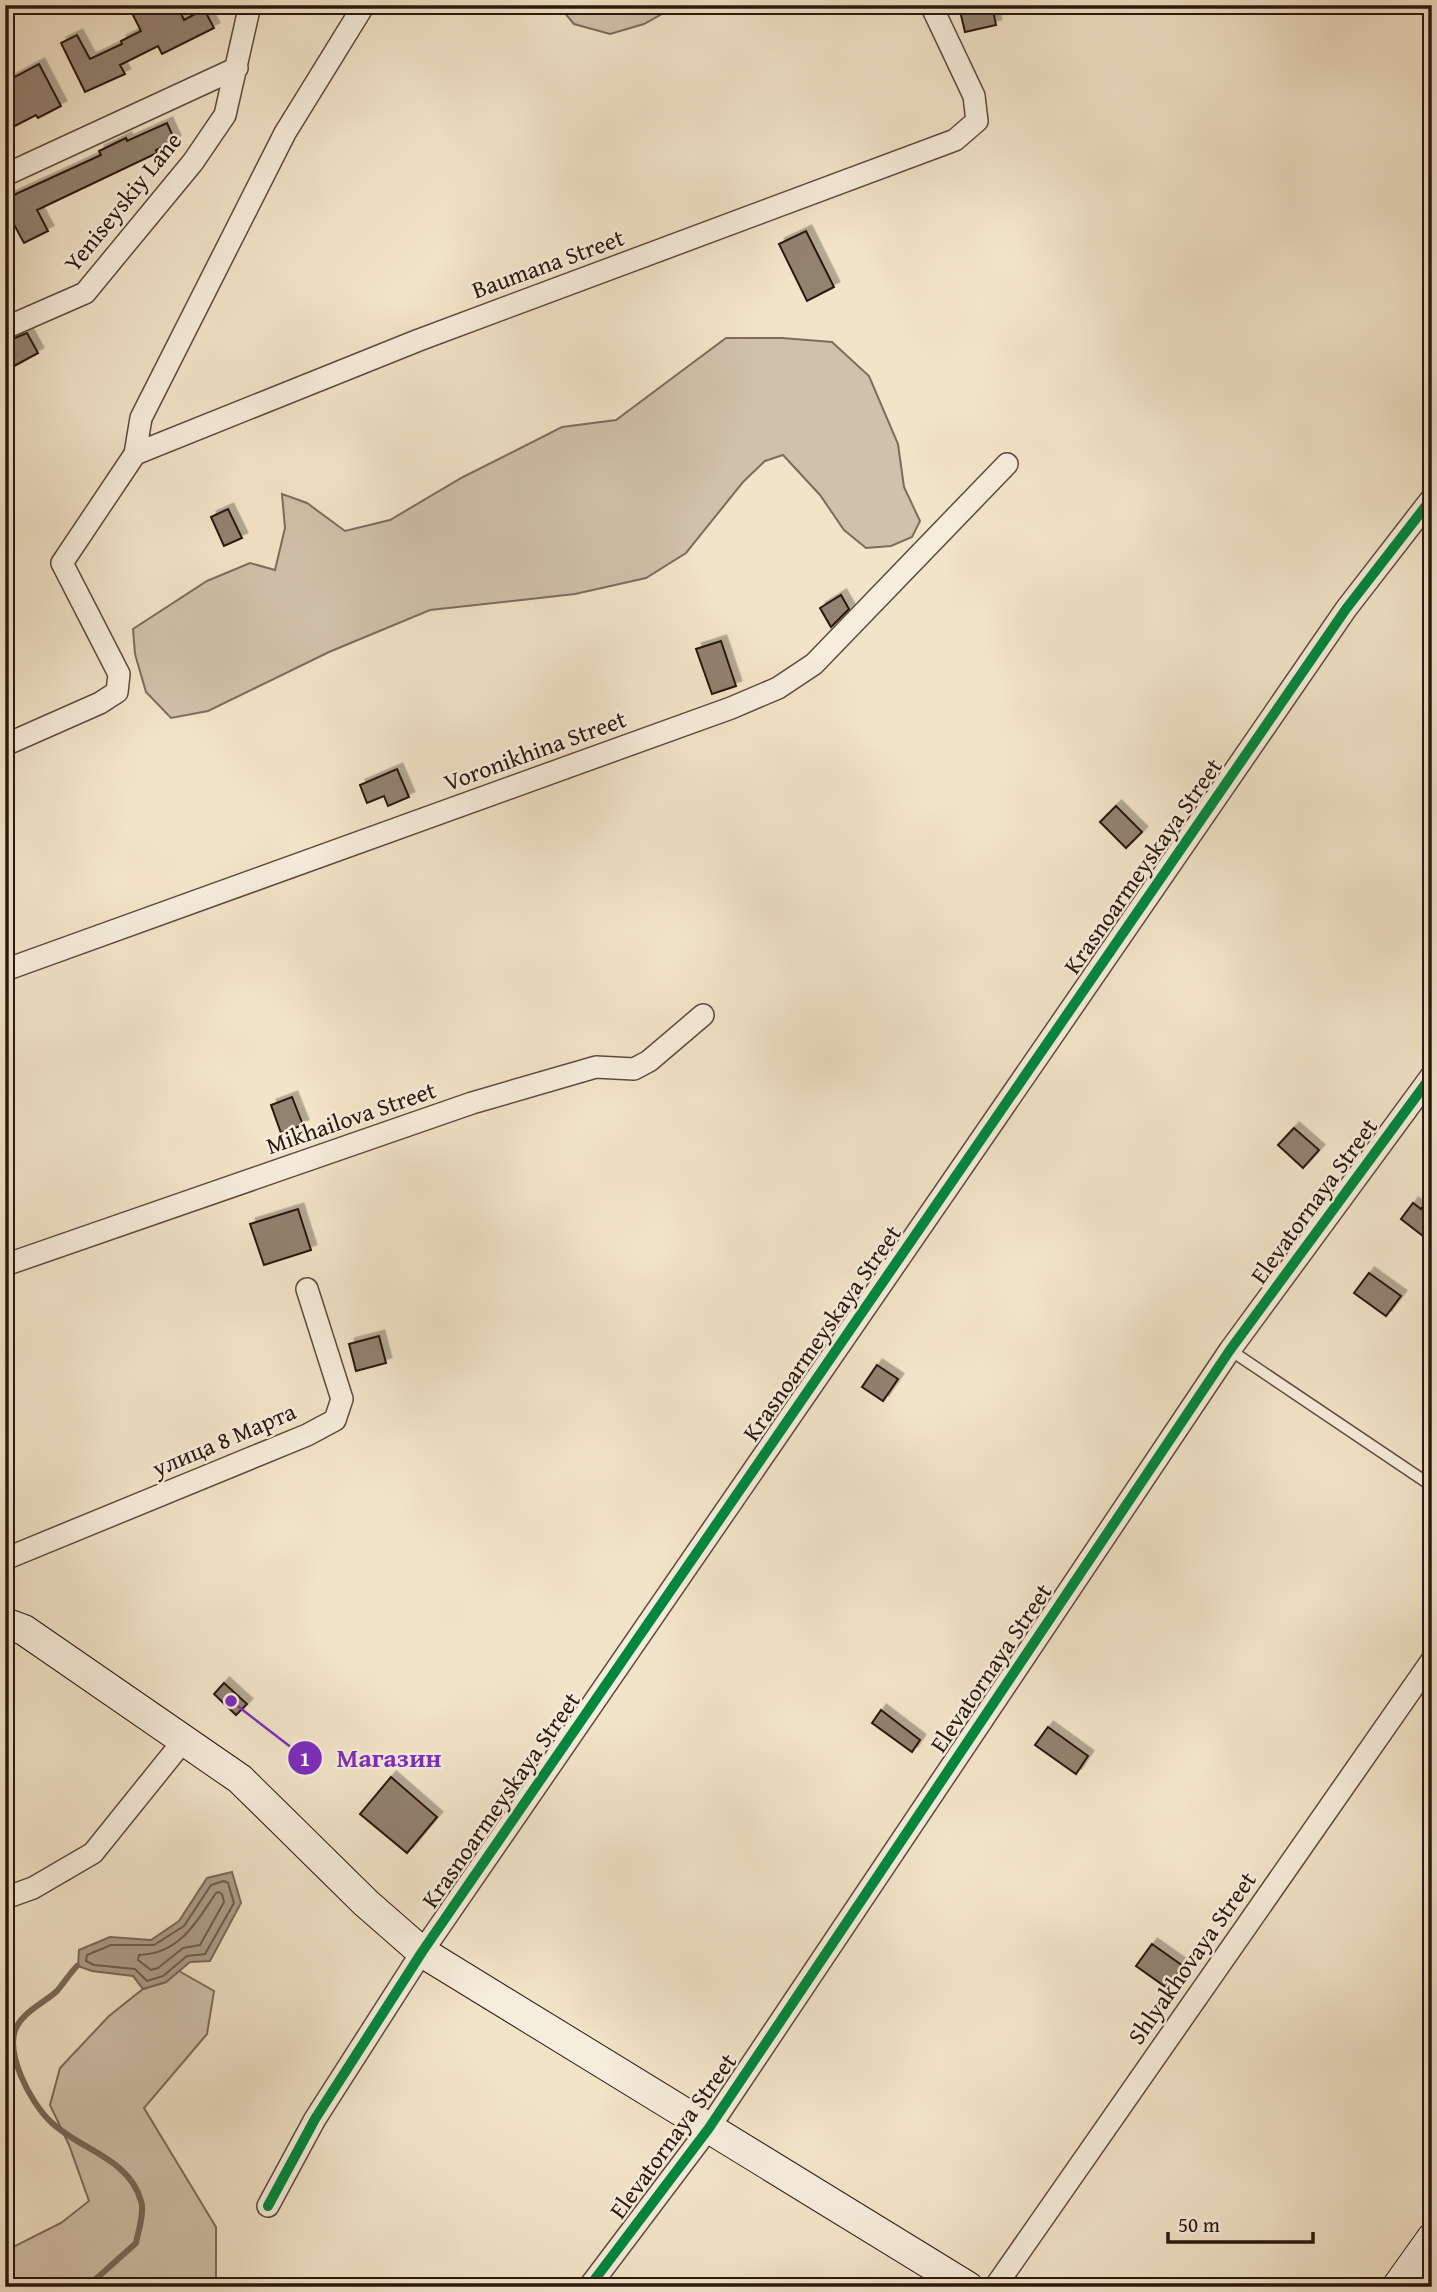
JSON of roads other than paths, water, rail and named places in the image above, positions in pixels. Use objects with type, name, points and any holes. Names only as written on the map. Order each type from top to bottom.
[{"type":"street","name":"Yeniseyskiy Lane","points":[[5,328],[85,293],[199,153],[225,115],[250,5]]},
{"type":"street","points":[[5,745],[100,704],[117,692],[119,674],[62,563],[135,454],[141,418],[279,146],[364,5]]},
{"type":"street","name":"Baumana Street","points":[[135,454],[419,340],[956,140],[977,121],[974,96],[931,5]]},
{"type":"street","points":[[5,175],[236,68]]},
{"type":"street","name":"Voronikhina Street","points":[[5,970],[705,718],[778,688],[814,664],[1007,464]]},
{"type":"street","name":"Krasnoarmeyskaya Street","points":[[268,2206],[315,2119],[422,1952],[1346,609],[1432,498]]},
{"type":"street","name":"Mikhailova Street","points":[[5,1265],[472,1103],[596,1067],[634,1069],[649,1061],[703,1015]]},
{"type":"street","name":"Elevatornaya Street","points":[[589,2287],[709,2128],[1230,1350],[1432,1075]]},
{"type":"street","name":"улица 8 Марта","points":[[5,1559],[307,1435],[335,1420],[342,1399],[307,1289]]},
{"type":"street","points":[[5,1623],[24,1630],[240,1779],[366,1903],[422,1952],[968,2287]]},
{"type":"street","name":"Shlyakhovaya Street","points":[[995,2287],[1432,1660]]},
{"type":"street","points":[[5,1898],[33,1888],[93,1853],[184,1740]]},
{"type":"street","points":[[1397,2287],[1432,2238]]},
{"type":"lane","points":[[1230,1350],[1432,1486]]},
{"type":"water","points":[[232,1872],[241,1903],[210,1961],[190,1962],[166,1982],[143,1989],[133,1976],[92,1971],[78,1966],[79,1950],[110,1937],[151,1940],[179,1921],[207,1878]]},
{"type":"waterway","points":[[77,1966],[57,1991],[30,2011],[17,2026],[14,2049],[21,2077],[43,2114],[63,2132],[115,2164],[135,2186],[141,2201],[142,2216],[136,2243],[87,2287]]},
{"type":"place","name":"Магазин","points":[[231,1701]]}]
